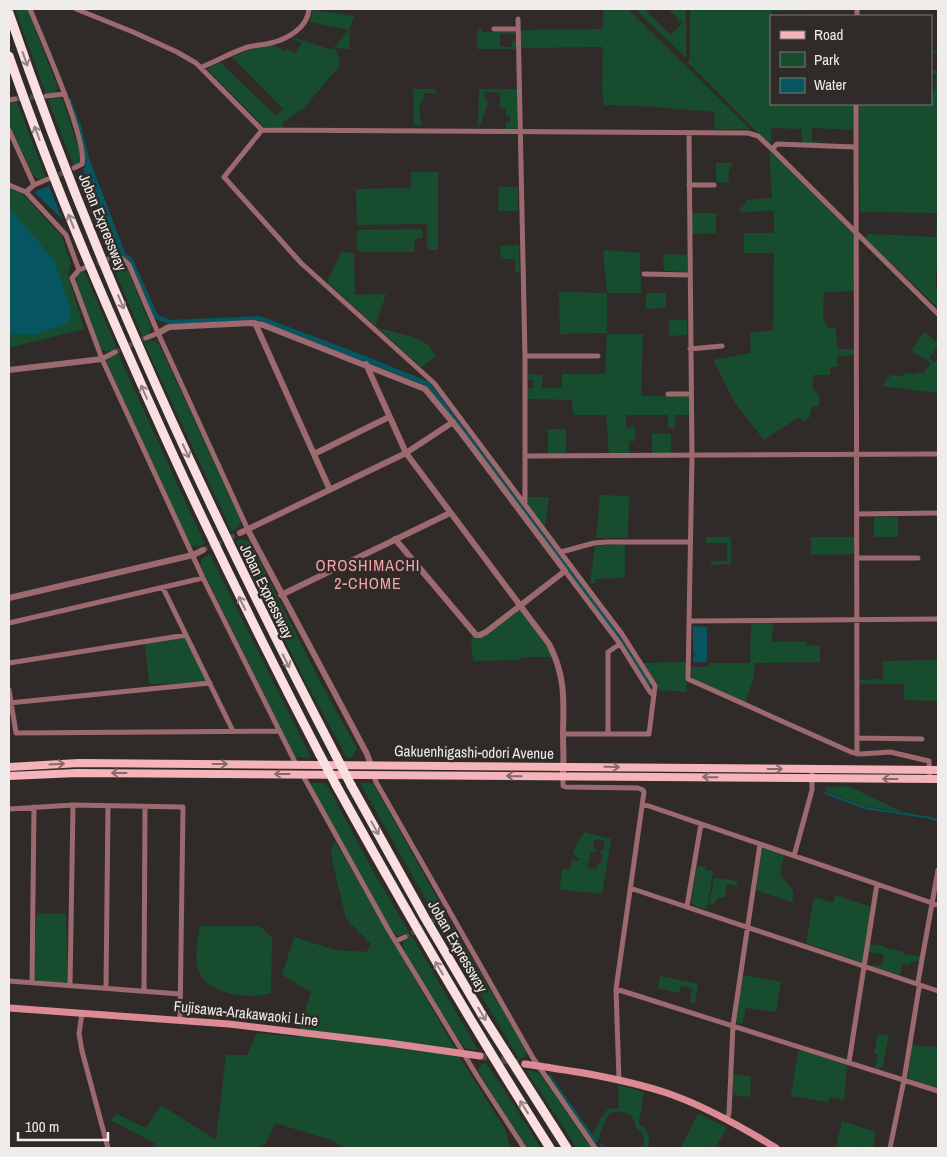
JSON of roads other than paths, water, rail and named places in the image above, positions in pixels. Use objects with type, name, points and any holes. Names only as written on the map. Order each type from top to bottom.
[{"type":"highway","name":"Joban Expressway","points":[[9,13],[26,63],[71,170],[139,347],[222,532],[351,785],[425,918],[481,1013],[567,1148]]},
{"type":"highway","name":"Joban Expressway","points":[[9,56],[51,179],[84,267],[211,540],[320,755],[419,934],[550,1148]]},
{"type":"main road","name":"Gakuenhigashi-odori Avenue","points":[[9,766],[79,763],[934,770]]},
{"type":"main road","name":"Gakuenhigashi-odori Avenue","points":[[9,776],[78,773],[373,774],[812,779]]},
{"type":"main road","points":[[812,779],[934,779]]},
{"type":"main road","name":"Fujisawa-Arakawaoki Line","points":[[9,1008],[284,1029],[480,1056]]},
{"type":"main road","points":[[525,1064],[619,1080],[672,1095],[727,1120],[776,1148]]},
{"type":"street","points":[[30,9],[65,94],[84,158],[82,164],[71,170]]},
{"type":"street","points":[[76,9],[177,52],[202,67],[262,130],[750,133],[758,136],[772,149],[938,314]]},
{"type":"street","points":[[202,67],[250,47],[271,43],[284,38],[305,24],[309,9]]},
{"type":"street","points":[[518,19],[525,356],[525,503]]},
{"type":"street","points":[[494,28],[518,29]]},
{"type":"street","points":[[46,96],[65,94]]},
{"type":"street","points":[[9,100],[15,99]]},
{"type":"street","points":[[856,105],[857,754]]},
{"type":"street","points":[[9,130],[34,185]]},
{"type":"street","points":[[262,130],[224,177],[301,263],[434,383],[561,552],[626,642],[655,686],[649,734],[563,734]]},
{"type":"street","points":[[689,133],[692,457],[688,679],[857,754],[890,752],[929,762],[934,770],[934,779]]},
{"type":"street","points":[[772,149],[777,144],[855,148]]},
{"type":"street","points":[[26,192],[34,185],[51,179]]},
{"type":"street","points":[[9,185],[26,192],[66,235],[84,267],[72,278],[102,359],[203,578],[296,764]]},
{"type":"street","points":[[689,185],[714,185]]},
{"type":"street","points":[[106,258],[117,256],[123,258],[129,265],[248,530],[367,754],[371,765]]},
{"type":"street","points":[[644,274],[690,275]]},
{"type":"street","points":[[255,323],[330,490]]},
{"type":"street","points":[[146,338],[168,328],[255,323],[366,364],[425,389],[453,422],[620,644],[654,696]]},
{"type":"street","points":[[690,349],[722,346]]},
{"type":"street","points":[[9,370],[102,359],[115,352]]},
{"type":"street","points":[[525,356],[598,356]]},
{"type":"street","points":[[366,364],[406,453],[549,644],[561,672],[564,689],[563,786],[643,790],[616,988],[619,1080]]},
{"type":"street","points":[[668,394],[691,394]]},
{"type":"street","points":[[314,454],[389,417]]},
{"type":"street","points":[[240,533],[406,453],[453,422]]},
{"type":"street","points":[[525,456],[692,457],[938,454]]},
{"type":"street","points":[[281,595],[450,513]]},
{"type":"street","points":[[857,514],[938,513]]},
{"type":"street","points":[[394,539],[476,635],[486,632],[565,571]]},
{"type":"street","points":[[561,552],[594,543],[624,541],[690,542]]},
{"type":"street","points":[[9,598],[193,556],[203,550]]},
{"type":"street","points":[[857,558],[918,558]]},
{"type":"street","points":[[9,623],[203,578]]},
{"type":"street","points":[[163,588],[233,731]]},
{"type":"street","points":[[689,621],[938,619]]},
{"type":"street","points":[[9,663],[186,635]]},
{"type":"street","points":[[608,734],[608,652],[620,644]]},
{"type":"street","points":[[10,703],[210,683]]},
{"type":"street","points":[[9,690],[16,733],[279,731]]},
{"type":"street","points":[[857,738],[922,739]]},
{"type":"street","points":[[475,765],[475,776]]},
{"type":"street","points":[[794,856],[812,790],[812,769]]},
{"type":"street","points":[[302,774],[418,980],[524,1148]]},
{"type":"street","points":[[373,774],[446,913],[538,1066],[595,1148]]},
{"type":"street","points":[[642,804],[935,904]]},
{"type":"street","points":[[70,985],[73,805]]},
{"type":"street","points":[[9,808],[73,805],[183,807],[180,1020]]},
{"type":"street","points":[[106,988],[108,806]]},
{"type":"street","points":[[32,983],[34,807]]},
{"type":"street","points":[[144,991],[145,807]]},
{"type":"street","points":[[687,906],[701,824]]},
{"type":"street","points":[[727,1120],[729,1113],[733,1025],[760,844]]},
{"type":"street","points":[[890,1148],[935,904],[938,870]]},
{"type":"street","points":[[848,1062],[877,884]]},
{"type":"street","points":[[630,888],[938,991]]},
{"type":"street","points":[[396,941],[406,937]]},
{"type":"street","points":[[9,981],[180,994]]},
{"type":"street","points":[[616,988],[938,1091]]},
{"type":"street","points":[[82,1013],[79,1034],[82,1051],[108,1148]]},
{"type":"water","points":[[80,121],[89,158],[125,253],[132,258],[158,315],[170,320],[260,316],[429,382],[615,629],[651,685],[649,686],[591,601],[427,386],[258,320],[170,324],[155,319],[129,260],[109,251],[110,246],[83,169],[86,166],[84,165],[85,158],[77,123]]},
{"type":"water","points":[[49,186],[62,219],[34,192]]},
{"type":"water","points":[[9,207],[54,260],[72,313],[67,323],[36,335],[9,334]]},
{"type":"water","points":[[693,626],[707,627],[707,662],[693,662],[695,655],[693,651]]},
{"type":"waterway","points":[[70,99],[78,122]]},
{"type":"waterway","points":[[106,242],[111,249]]},
{"type":"waterway","points":[[825,793],[865,808],[931,818],[938,821]]},
{"type":"waterway","points":[[550,1076],[596,1142]]},
{"type":"waterway","points":[[601,1144],[603,1148]]},
{"type":"tunnel","points":[[15,99],[41,96]]},
{"type":"tunnel","points":[[52,178],[69,170]]},
{"type":"tunnel","points":[[90,266],[110,258]]},
{"type":"tunnel","points":[[115,352],[146,338]]},
{"type":"tunnel","points":[[203,550],[240,533]]},
{"type":"tunnel","points":[[405,937],[443,915]]},
{"type":"tunnel","points":[[480,1056],[525,1064]]},
{"type":"district","name":"OROSHIMACHI 2-CHOME","points":[[368,574]]}]
